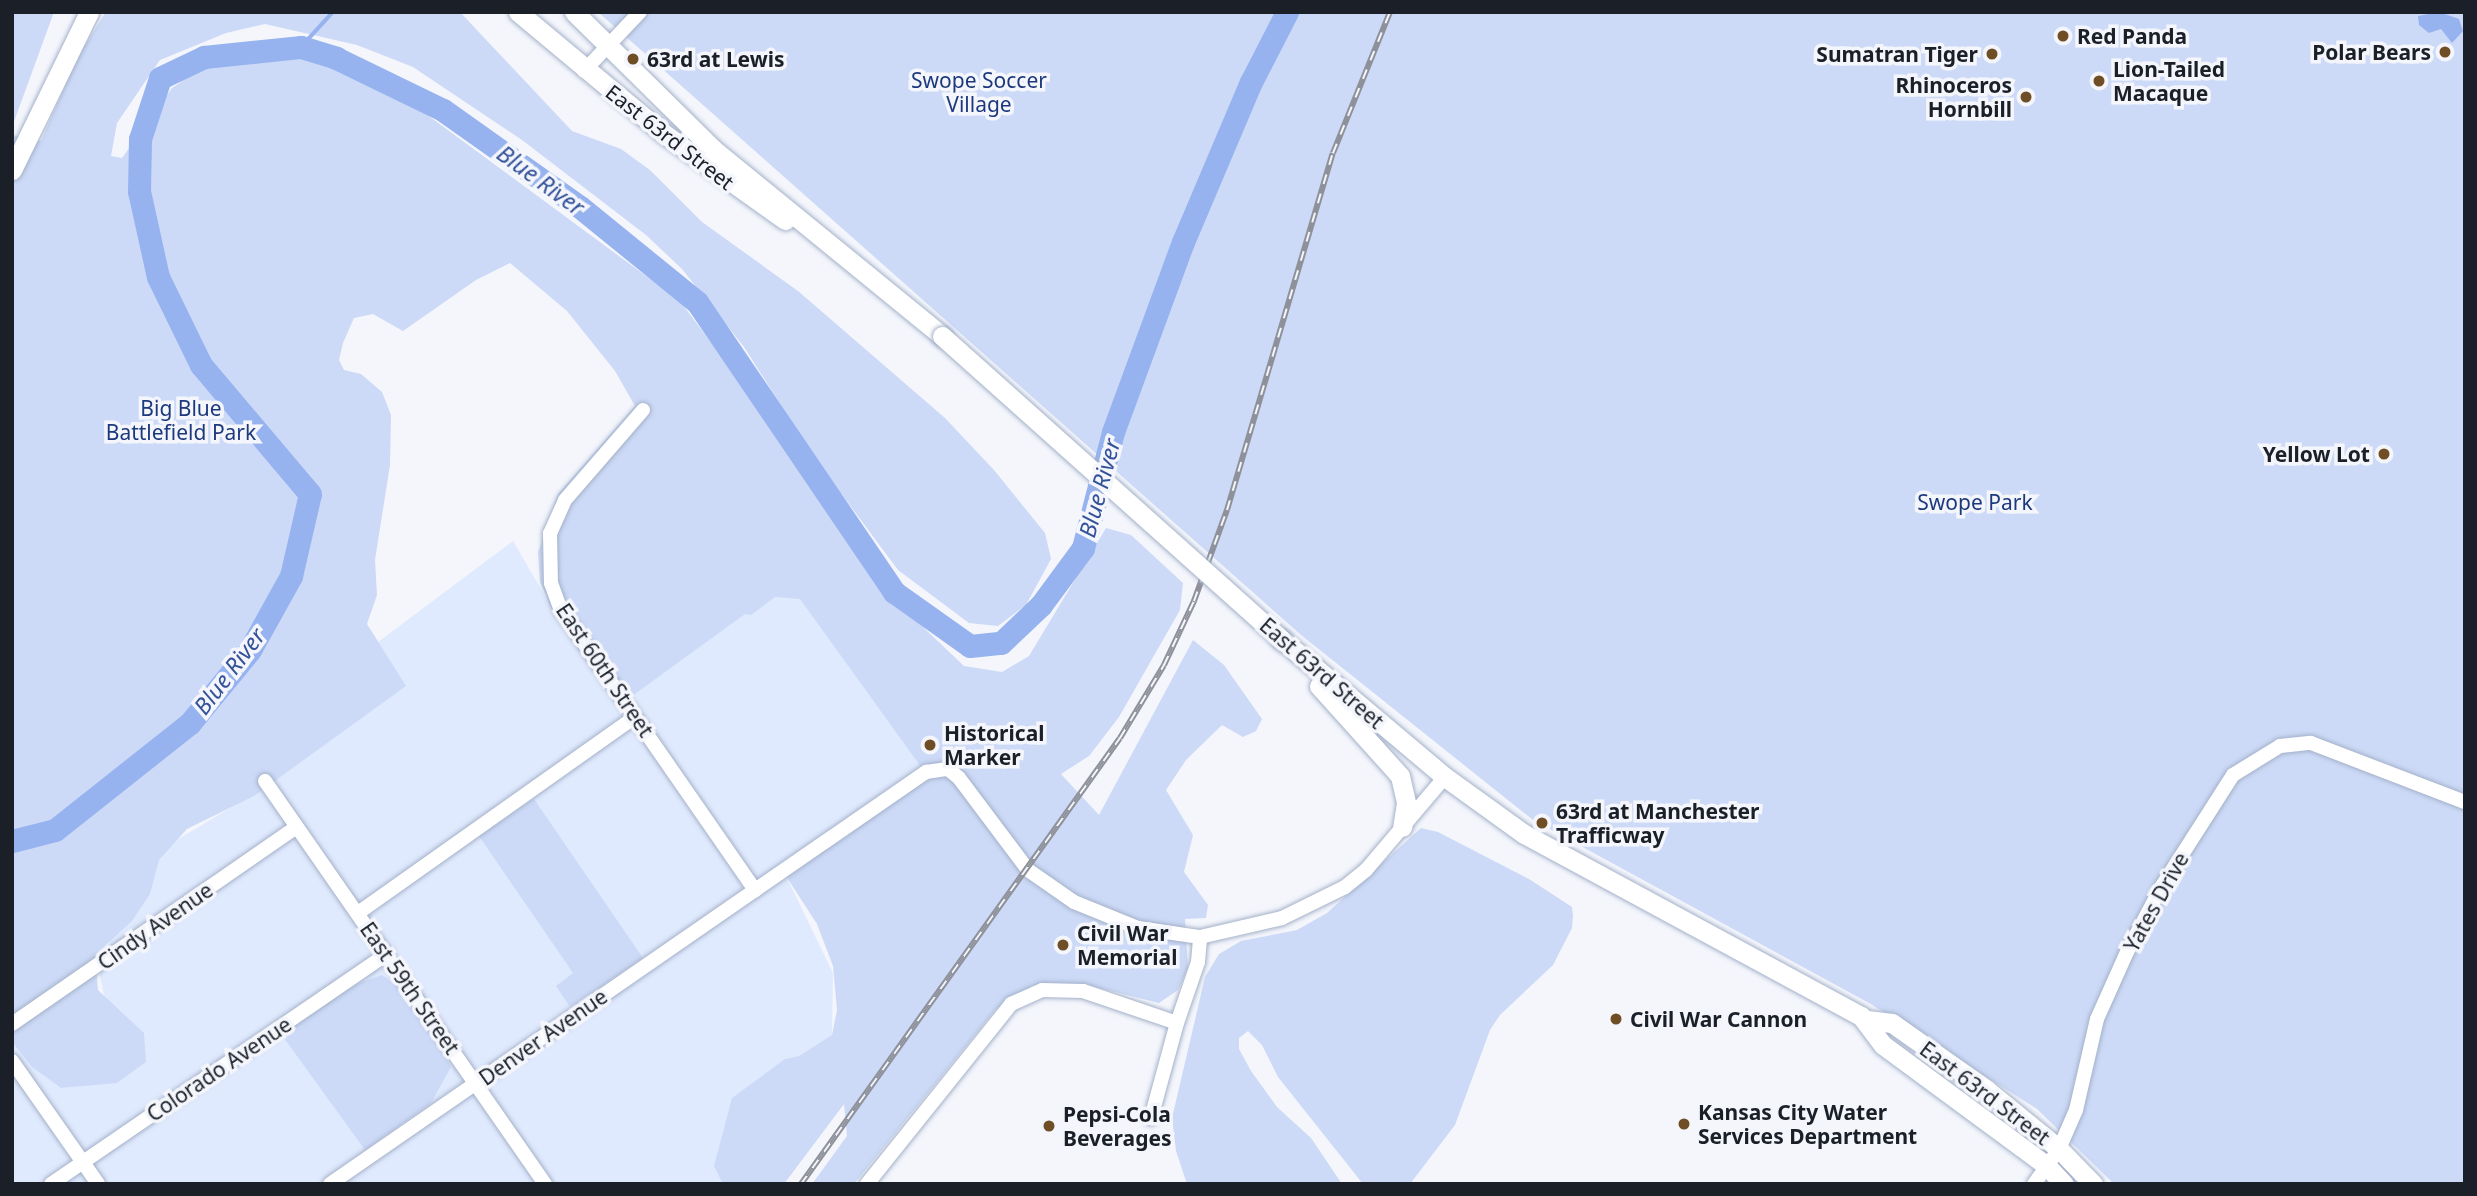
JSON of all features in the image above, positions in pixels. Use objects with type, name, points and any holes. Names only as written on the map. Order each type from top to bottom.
[{"type":"main road","points":[[12,170],[89,12]]},
{"type":"main road","name":"East 63rd Street","points":[[518,12],[584,71],[759,205],[832,246]]},
{"type":"main road","name":"East 63rd Street","points":[[574,12],[713,149],[942,336],[1281,639],[1445,777],[1524,834],[1867,1020],[1892,1023],[1987,1090],[2059,1149],[2093,1184]]},
{"type":"main road","points":[[1281,639],[1400,776],[1406,803],[1402,827]]},
{"type":"main road","name":"East 63rd Street","points":[[1867,1020],[1883,1045],[2046,1165],[2064,1184]]},
{"type":"street","points":[[584,71],[640,12]]},
{"type":"street","name":"East 60th Street","points":[[643,410],[565,500],[550,533],[548,555],[551,583],[561,610],[755,890]]},
{"type":"street","points":[[358,913],[635,717]]},
{"type":"street","name":"Yates Drive","points":[[2034,1184],[2059,1149],[2076,1110],[2097,1019],[2127,952],[2232,775],[2280,746],[2311,743],[2341,752],[2465,802]]},
{"type":"street","name":"Denver Avenue","points":[[330,1184],[926,772],[939,768],[959,778],[1002,840],[1028,870],[1055,890],[1115,921],[1200,937]]},
{"type":"street","points":[[1151,1118],[1177,1023],[1198,962],[1200,937],[1282,918],[1322,901],[1366,870],[1445,777]]},
{"type":"street","name":"East 59th Street","points":[[265,780],[545,1184]]},
{"type":"street","name":"Cindy Avenue","points":[[12,1024],[298,827]]},
{"type":"street","name":"Colorado Avenue","points":[[51,1184],[387,954]]},
{"type":"street","points":[[867,1184],[1011,1004],[1042,990],[1083,991],[1177,1023]]},
{"type":"street","points":[[12,1060],[98,1184]]},
{"type":"shaded area","points":[[513,541],[548,601],[790,581],[926,772],[786,876],[833,973],[832,1036],[799,1056],[785,1059],[726,1184],[12,1184],[12,1042],[32,1067],[62,1088],[96,1084],[146,1058],[104,995],[98,965],[155,853],[275,781],[378,642]]},
{"type":"green space","points":[[12,12],[54,12],[12,127]]},
{"type":"green space","name":"Big Blue Battlefield Park","points":[[106,12],[460,12],[572,131],[621,149],[650,170],[702,222],[798,291],[945,418],[994,470],[1045,533],[1051,559],[1026,605],[998,626],[969,623],[898,570],[814,457],[744,347],[682,269],[646,235],[522,140],[413,67],[357,45],[265,24],[226,33],[160,60],[117,123],[111,156],[122,158],[172,88],[237,45],[284,44],[426,114],[680,301],[925,629],[964,666],[1002,672],[1029,656],[1106,528],[1131,535],[1183,583],[1180,610],[1119,717],[1089,756],[1061,774],[1099,815],[1193,640],[1224,665],[1262,719],[1256,731],[1243,737],[1222,725],[1186,760],[1166,790],[1193,835],[1184,872],[1208,905],[1206,918],[1185,919],[1188,968],[1178,990],[1159,1003],[1083,984],[1033,985],[996,1009],[854,1184],[812,1184],[847,1136],[844,1104],[784,1184],[723,1184],[714,1166],[732,1098],[785,1059],[799,1056],[832,1035],[837,1010],[833,966],[817,924],[786,876],[929,778],[800,599],[775,597],[751,615],[745,614],[617,707],[552,610],[540,582],[538,552],[558,494],[635,406],[615,371],[567,311],[510,263],[476,280],[403,331],[373,314],[354,318],[343,343],[339,360],[344,370],[361,374],[382,392],[391,415],[390,465],[375,560],[377,595],[367,624],[406,686],[254,796],[187,829],[159,860],[150,894],[132,921],[95,955],[98,990],[144,1033],[146,1062],[117,1083],[61,1088],[32,1067],[12,1042],[12,135],[41,141],[78,56]]},
{"type":"green space","name":"Swope Park","points":[[598,12],[2465,12],[2465,1184],[2114,1184],[2037,1109],[1869,1003],[1533,820],[1301,635]]},
{"type":"green space","points":[[534,799],[643,958],[570,1007],[556,986],[573,973],[479,836]]},
{"type":"green space","points":[[1421,828],[1438,832],[1529,879],[1572,907],[1572,928],[1553,965],[1500,1015],[1490,1030],[1455,1125],[1410,1184],[1363,1184],[1278,1077],[1262,1045],[1248,1031],[1239,1038],[1239,1049],[1251,1071],[1277,1107],[1311,1138],[1342,1184],[1187,1184],[1176,1151],[1172,1118],[1205,977],[1219,954],[1241,941],[1297,930],[1327,913]]},
{"type":"green space","points":[[382,975],[396,985],[439,1043],[451,1067],[431,1103],[365,1150],[281,1034],[348,987]]},
{"type":"water","points":[[2439,12],[2459,19],[2463,31],[2452,43],[2441,29],[2429,33],[2419,25],[2418,16]]},
{"type":"waterway","points":[[301,47],[333,12]]},
{"type":"waterway","name":"Blue River","points":[[12,841],[55,830],[190,723],[250,650],[291,576],[310,494],[201,365],[158,277],[139,191],[140,139],[160,78],[204,57],[301,47],[336,58],[443,110],[580,207],[697,302],[894,592],[970,646],[1001,643],[1041,605],[1083,548],[1113,432],[1183,242],[1251,82],[1287,12]]},
{"type":"railway","points":[[801,1184],[1120,738],[1164,665],[1194,601],[1227,510],[1333,153],[1390,12]]},
{"type":"place","name":"Red Panda","points":[[2063,36]]},
{"type":"place","name":"Polar Bears","points":[[2445,52]]},
{"type":"place","name":"Sumatran Tiger","points":[[1992,54]]},
{"type":"place","name":"63rd at Lewis","points":[[633,59]]},
{"type":"place","name":"Lion-Tailed Macaque","points":[[2099,81]]},
{"type":"place","name":"Rhinoceros Hornbill","points":[[2026,97]]},
{"type":"place","name":"Yellow Lot","points":[[2384,454]]},
{"type":"place","name":"Historical Marker","points":[[930,745]]},
{"type":"place","name":"63rd at Manchester Trafficway","points":[[1542,823]]},
{"type":"place","name":"Civil War Memorial","points":[[1063,945]]},
{"type":"place","name":"Civil War Cannon","points":[[1616,1019]]},
{"type":"place","name":"Kansas City Water Services Department","points":[[1684,1124]]},
{"type":"place","name":"Pepsi-Cola Beverages","points":[[1049,1126]]},
{"type":"park label","name":"Swope Soccer Village","points":[[979,92]]}]
